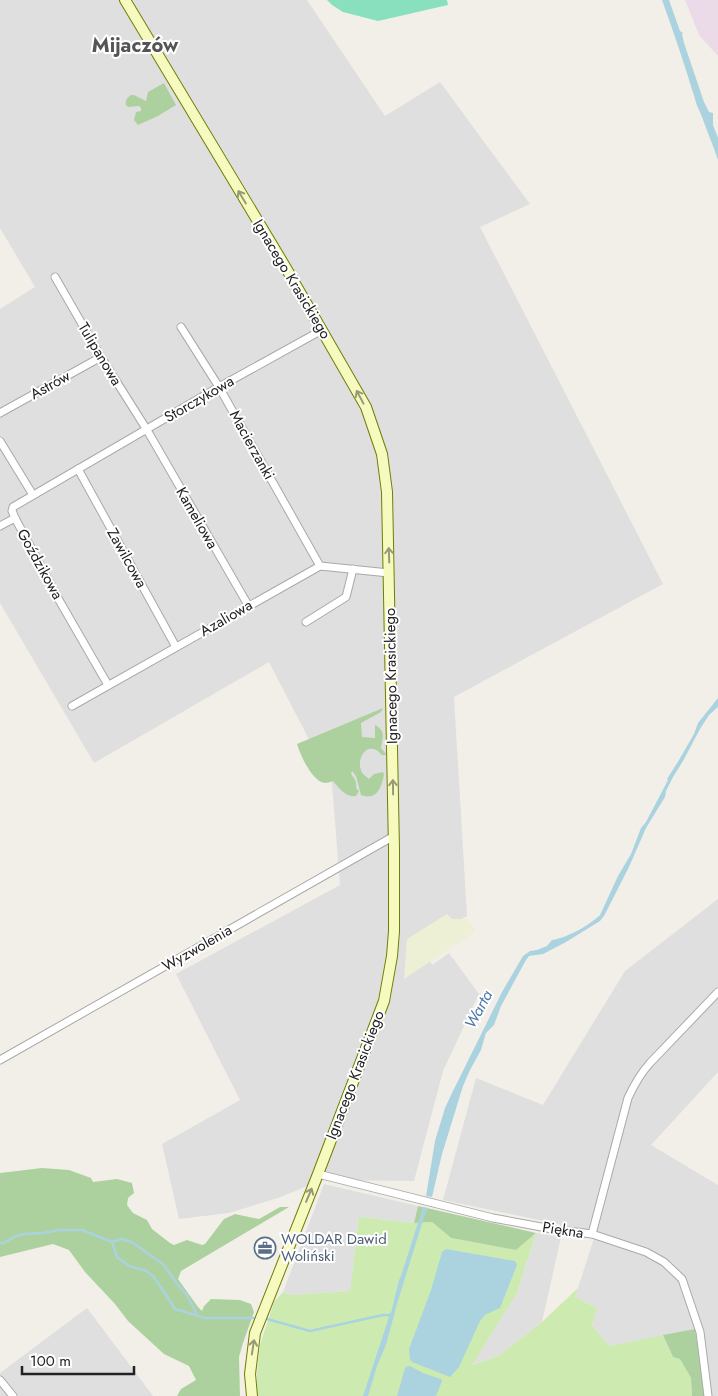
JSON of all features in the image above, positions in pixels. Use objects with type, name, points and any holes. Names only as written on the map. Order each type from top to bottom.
[{"type":"street","name":"Ignacego Krasickiego","points":[[125,0],[322,330],[366,408],[382,454],[387,492],[394,836],[394,930],[392,956],[384,1001],[255,1333],[250,1374],[252,1396]]},
{"type":"street","name":"Tulipanowa","points":[[55,277],[101,357],[147,430]]},
{"type":"street","name":"Macierzanki","points":[[181,327],[219,387],[320,566]]},
{"type":"street","name":"Storczykowa","points":[[78,469],[322,330]]},
{"type":"street","name":"Astrów","points":[[0,413],[101,357]]},
{"type":"street","name":"Kameliowa","points":[[147,430],[248,606]]},
{"type":"street","points":[[0,441],[33,495]]},
{"type":"street","name":"Goździkowa","points":[[78,469],[14,506],[12,511],[59,600],[108,685]]},
{"type":"street","name":"Zawilcowa","points":[[78,469],[176,647]]},
{"type":"street","points":[[0,526],[15,518]]},
{"type":"street","points":[[320,566],[389,574]]},
{"type":"street","name":"Azaliowa","points":[[72,706],[320,566]]},
{"type":"street","points":[[306,622],[346,597],[352,569]]},
{"type":"street","name":"Wyzwolenia","points":[[0,1060],[394,836]]},
{"type":"street","points":[[592,1234],[633,1085],[650,1063],[718,992]]},
{"type":"street","name":"Piękna","points":[[318,1174],[502,1220],[592,1234],[646,1252],[664,1262],[682,1279],[700,1332],[708,1396]]},
{"type":"street","points":[[0,1380],[13,1396]]},
{"type":"shaded area","points":[[0,0],[307,0],[385,116],[440,82],[530,204],[480,227],[663,584],[454,697],[467,916],[420,943],[432,965],[449,953],[479,994],[443,1071],[414,1181],[322,1180],[278,1198],[229,1213],[179,1219],[162,1144],[240,1100],[176,974],[340,885],[332,784],[269,662],[94,763],[0,603],[0,309],[35,287],[0,228]]},
{"type":"shaded area","points":[[685,0],[718,0],[718,56],[699,35]]},
{"type":"shaded area","points":[[718,899],[718,1072],[651,1145],[718,1185],[718,1396],[709,1396],[701,1328],[609,1346],[592,1325],[597,1308],[575,1297],[596,1232],[443,1200],[476,1078],[543,1105],[625,971]]},
{"type":"shaded area","points":[[324,1184],[418,1206],[414,1223],[359,1217],[350,1291],[291,1295],[283,1292]]},
{"type":"shaded area","points":[[536,1233],[561,1237],[542,1322],[498,1356],[471,1365],[517,1293]]},
{"type":"shaded area","points":[[87,1308],[153,1396],[0,1396],[0,1373]]},
{"type":"green space","points":[[327,0],[447,0],[448,5],[378,21],[343,12]]},
{"type":"green space","points":[[164,83],[176,105],[138,125],[134,120],[136,112],[141,111],[141,108],[139,106],[128,107],[126,105],[127,99],[134,95],[146,101],[148,92]]},
{"type":"green space","points":[[383,708],[381,712],[361,723],[362,737],[375,738],[375,725],[382,732],[381,748],[387,755],[382,755],[376,750],[368,749],[362,754],[360,762],[363,774],[369,779],[374,774],[383,772],[383,779],[378,792],[371,796],[361,795],[356,776],[352,771],[351,774],[359,791],[356,796],[346,794],[333,781],[325,783],[320,781],[311,773],[297,744]]},
{"type":"green space","points":[[447,914],[452,919],[466,919],[476,931],[404,979],[407,939]]},
{"type":"green space","points":[[42,1168],[69,1170],[91,1178],[93,1182],[117,1179],[132,1183],[134,1193],[128,1198],[127,1205],[133,1213],[147,1220],[152,1229],[174,1245],[187,1240],[202,1245],[205,1244],[224,1219],[235,1214],[259,1219],[280,1207],[289,1207],[181,1271],[178,1279],[202,1311],[211,1299],[240,1300],[251,1304],[254,1312],[239,1357],[240,1396],[177,1396],[181,1389],[196,1380],[189,1366],[164,1354],[128,1321],[85,1272],[69,1250],[53,1244],[0,1257],[0,1173]]},
{"type":"green space","points":[[418,1206],[536,1233],[516,1250],[451,1238],[432,1222],[414,1223]]},
{"type":"green space","points":[[359,1217],[414,1223],[432,1222],[451,1238],[516,1250],[536,1233],[517,1293],[472,1365],[498,1356],[542,1322],[578,1288],[575,1297],[597,1308],[592,1325],[609,1346],[663,1335],[673,1357],[680,1359],[691,1378],[692,1396],[257,1396],[260,1345],[274,1302],[283,1292],[291,1295],[350,1291]]},
{"type":"green space","points":[[695,1329],[705,1396],[692,1396],[691,1378],[680,1359],[673,1357],[663,1335]]},
{"type":"water","points":[[662,0],[669,0],[680,31],[683,33],[684,43],[704,102],[709,112],[713,113],[713,125],[718,138],[718,160],[696,104]]},
{"type":"water","points":[[718,698],[718,707],[709,715],[700,729],[673,777],[665,797],[646,828],[604,916],[600,921],[566,942],[543,954],[529,956],[526,960],[501,1006],[494,1025],[486,1033],[481,1050],[463,1086],[442,1154],[432,1197],[426,1196],[435,1141],[445,1108],[502,992],[523,956],[530,951],[547,946],[552,940],[564,937],[578,930],[600,915],[618,876],[631,854],[641,828],[646,822],[667,779],[694,734],[698,723]]},
{"type":"water","points":[[423,1207],[428,1208],[397,1304],[386,1345],[368,1396],[363,1396],[389,1317],[385,1315],[391,1313],[399,1280]]},
{"type":"water","points":[[446,1249],[515,1261],[517,1265],[500,1308],[485,1315],[480,1321],[459,1367],[450,1377],[412,1362],[409,1349],[431,1290],[442,1252]]},
{"type":"water","points":[[408,1366],[441,1379],[442,1381],[436,1396],[397,1396],[405,1368]]},
{"type":"waterway","points":[[0,1243],[24,1234],[59,1230],[82,1230],[112,1242],[117,1257],[129,1266],[147,1271],[154,1277],[175,1309],[205,1318],[254,1318]]},
{"type":"waterway","points":[[112,1242],[121,1239],[132,1242],[164,1265],[186,1294],[196,1315]]},
{"type":"waterway","points":[[267,1319],[310,1331],[387,1315]]},
{"type":"place","name":"WOLDAR Dawid Woliński","points":[[265,1248]]},
{"type":"district","name":"Mijaczów","points":[[135,45]]},
{"type":"water label","name":"Warta","points":[[478,1009]]}]
